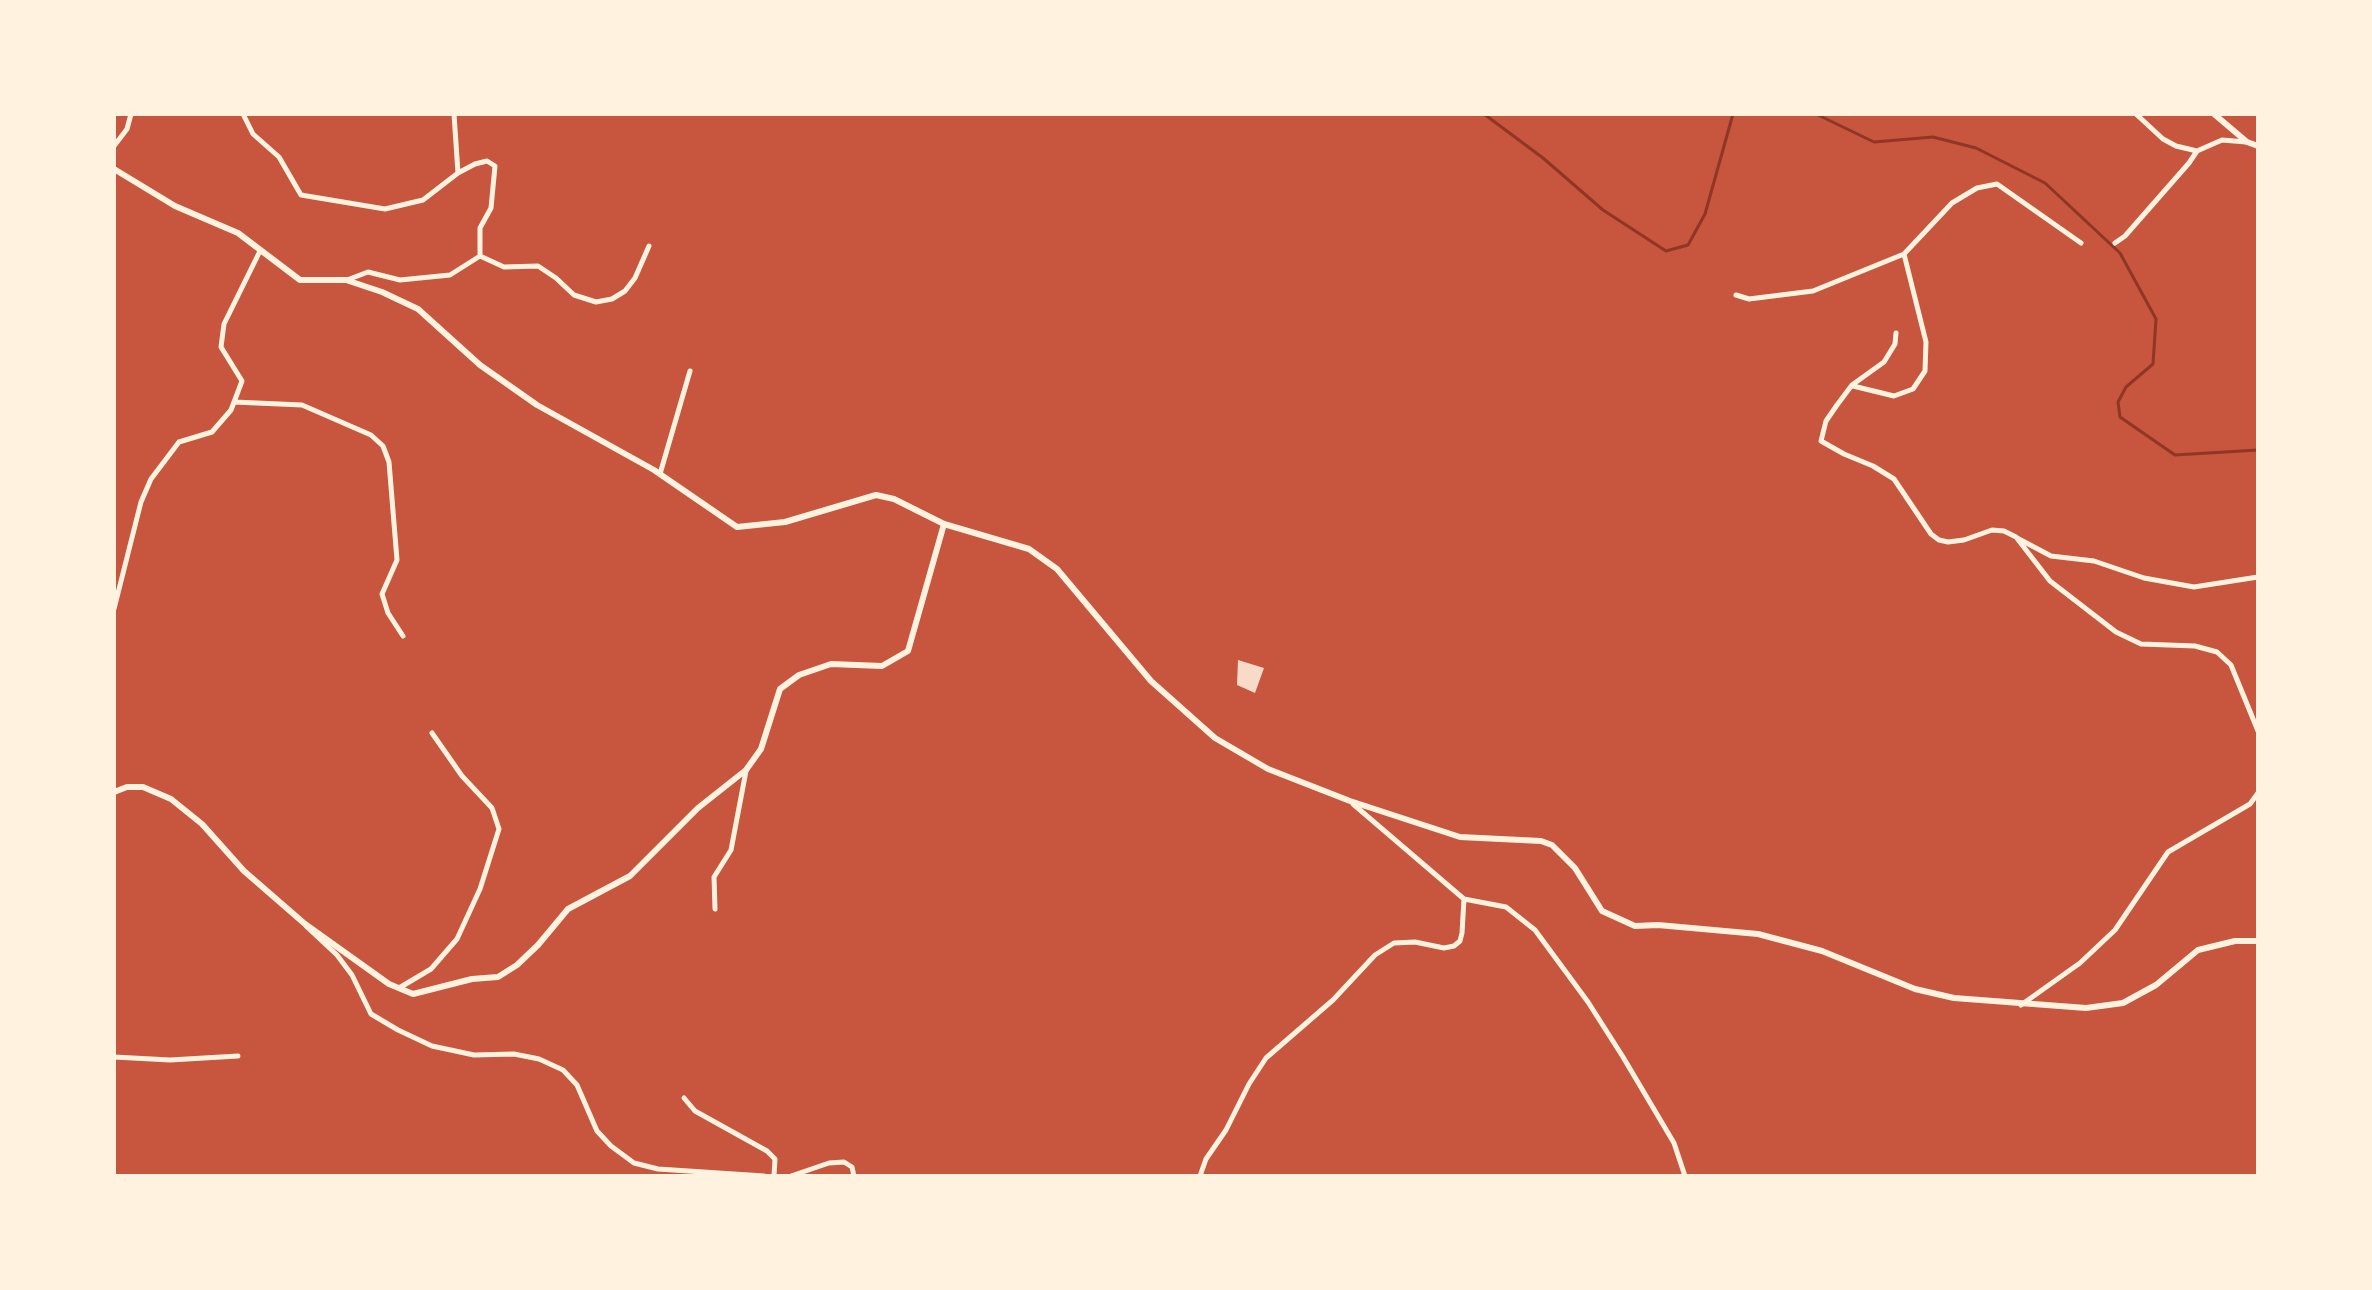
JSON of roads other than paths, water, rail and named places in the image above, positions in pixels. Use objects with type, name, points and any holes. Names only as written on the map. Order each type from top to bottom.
[{"type":"street","points":[[114,146],[127,129],[131,114]]},
{"type":"street","points":[[243,114],[253,134],[279,157],[301,195],[385,209],[423,200],[458,173],[487,161],[495,166],[491,208],[480,228],[480,256]]},
{"type":"street","points":[[454,114],[458,173]]},
{"type":"street","points":[[2136,114],[2163,139],[2197,151]]},
{"type":"street","points":[[2214,114],[2247,142]]},
{"type":"street","points":[[2115,243],[2125,236],[2197,151],[2222,140],[2258,146]]},
{"type":"street","points":[[114,169],[175,206],[238,233],[300,280],[346,280],[418,309],[480,365],[537,405],[660,474],[737,527],[785,522],[876,495],[894,499],[944,524],[1029,549],[1057,569],[1151,681],[1215,738],[1268,769],[1350,801],[1460,837],[1541,841],[1552,845],[1575,868],[1602,911],[1635,926],[1658,925],[1758,934],[1822,951],[1915,989],[1954,998],[2086,1008],[2123,1003],[2156,985],[2198,950],[2235,941],[2258,941]]},
{"type":"street","points":[[1736,295],[1749,299],[1813,291],[1904,254],[1952,203],[1977,188],[1997,184],[2081,243]]},
{"type":"street","points":[[480,256],[504,267],[538,266],[574,295],[596,302],[612,299],[625,291],[635,278],[649,246]]},
{"type":"street","points":[[114,609],[141,502],[151,479],[179,442],[212,432],[231,410],[242,381],[221,347],[224,324],[260,251]]},
{"type":"street","points":[[1852,385],[1894,396],[1913,389],[1925,371],[1926,342],[1904,254]]},
{"type":"street","points":[[346,280],[368,272],[400,280],[450,275],[480,256]]},
{"type":"street","points":[[1896,333],[1895,344],[1884,362],[1852,385],[1826,421],[1821,441],[1894,479],[1931,534],[1939,540],[1964,540],[1992,530],[2004,531],[2051,556],[2094,561],[2144,578],[2194,587],[2258,577]]},
{"type":"street","points":[[660,474],[690,371]]},
{"type":"street","points":[[234,402],[302,405],[371,435],[383,446],[389,462],[397,560],[382,594],[388,613],[403,636]]},
{"type":"street","points":[[305,925],[389,984],[413,994],[472,979],[498,977],[517,965],[538,945],[568,909],[630,876],[698,808],[746,770],[761,749],[780,689],[799,675],[831,664],[882,666],[908,651],[944,524]]},
{"type":"street","points":[[2016,537],[2050,581],[2116,632],[2141,644],[2195,646],[2217,652],[2231,665],[2258,731]]},
{"type":"street","points":[[399,988],[431,969],[457,939],[480,889],[499,829],[492,808],[462,776],[432,733]]},
{"type":"street","points":[[715,909],[714,877],[731,850],[746,770]]},
{"type":"street","points":[[114,792],[127,787],[143,787],[171,799],[202,824],[244,871],[337,955],[352,975],[371,1014],[398,1030],[432,1046],[474,1055],[514,1054],[539,1059],[563,1070],[577,1085],[597,1131],[634,1163],[658,1169],[764,1176]]},
{"type":"street","points":[[2021,1005],[2080,963],[2115,930],[2168,852],[2250,804],[2258,793]]},
{"type":"street","points":[[1350,801],[1464,899],[1506,907],[1535,930],[1588,1002],[1623,1057],[1674,1143],[1685,1176]]},
{"type":"street","points":[[1200,1176],[1206,1159],[1266,1058],[1333,1000],[1375,955],[1394,943],[1415,942],[1444,948],[1454,946],[1460,941],[1462,933],[1464,899]]},
{"type":"street","points":[[114,1057],[170,1060],[238,1056]]},
{"type":"street","points":[[684,1098],[695,1111],[767,1151],[775,1159],[774,1176]]},
{"type":"street","points":[[791,1176],[829,1163],[844,1162],[852,1167],[854,1176]]},
{"type":"waterway","points":[[1484,114],[1543,158],[1603,210],[1666,251],[1688,245],[1705,214],[1733,114]]},
{"type":"waterway","points":[[1816,114],[1874,142],[1933,137],[1976,148],[2045,183],[2120,253],[2156,319],[2153,364],[2126,387],[2118,402],[2120,417],[2175,455],[2258,450]]}]
